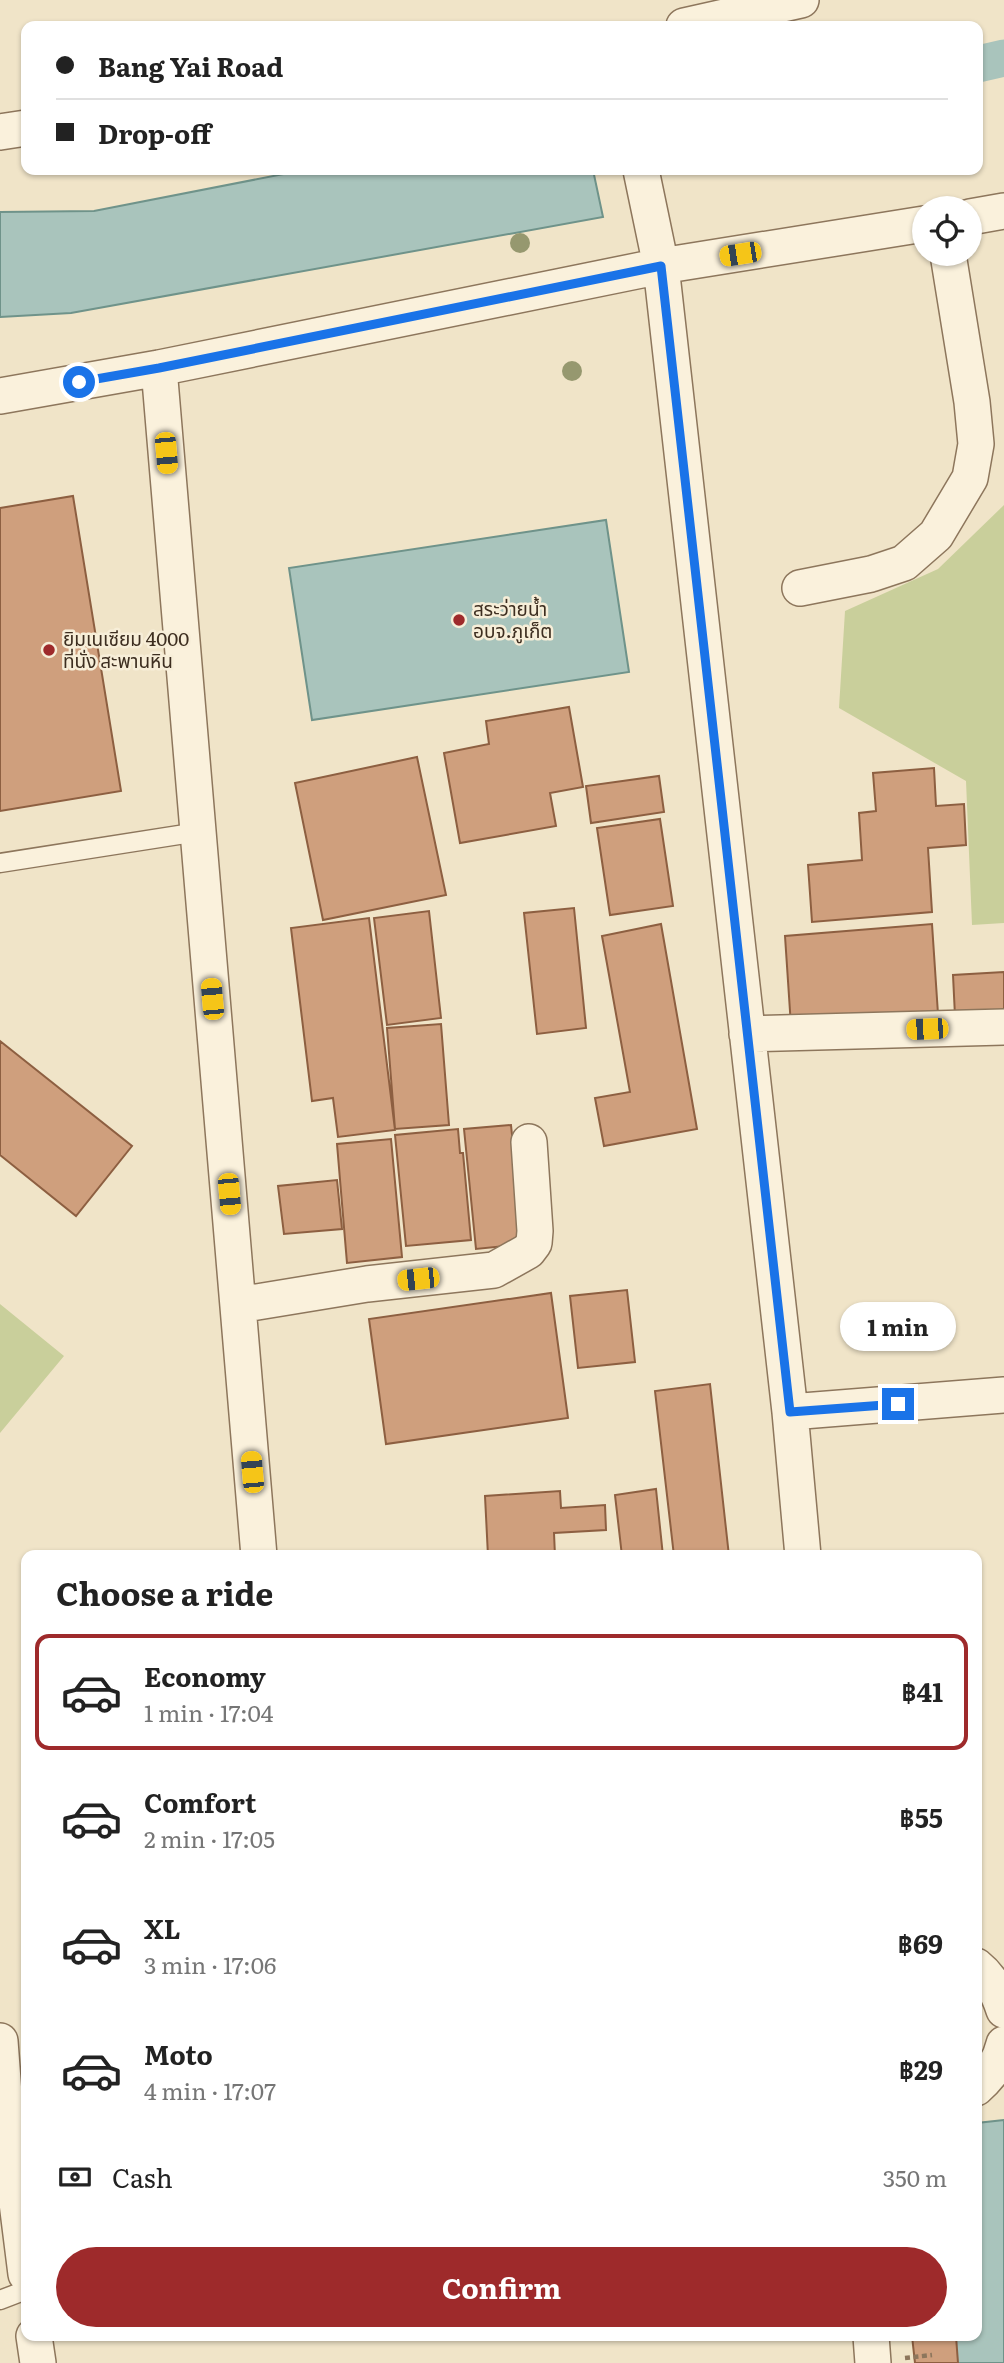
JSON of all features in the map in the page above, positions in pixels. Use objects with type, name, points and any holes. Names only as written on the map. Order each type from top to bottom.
[{"type":"street","points":[[706,21],[801,0]]},
{"type":"street","points":[[0,132],[21,129]]},
{"type":"street","points":[[642,175],[661,266],[790,1412],[802,1550]]},
{"type":"street","points":[[982,215],[1004,211]]},
{"type":"street","points":[[0,396],[159,368],[661,266],[912,226]]},
{"type":"street","points":[[800,588],[871,574],[904,563],[936,535],[970,478],[976,444],[972,402],[950,266]]},
{"type":"street","points":[[159,368],[258,1550]]},
{"type":"street","points":[[747,1034],[1004,1027]]},
{"type":"street","points":[[238,1305],[367,1284],[494,1270],[519,1258],[534,1243],[535,1231],[528,1142]]},
{"type":"street","points":[[790,1412],[1004,1395]]},
{"type":"street","points":[[990,1973],[1004,2010]]},
{"type":"street","points":[[0,2041],[14,2105],[21,2204]]},
{"type":"street","points":[[982,2083],[989,2077],[1003,2052]]},
{"type":"street","points":[[35,2341],[38,2363]]},
{"type":"street","points":[[871,2341],[873,2363]]},
{"type":"lane","points":[[0,863],[198,832]]},
{"type":"lane","points":[[0,2300],[21,2292]]},
{"type":"green space","points":[[1004,505],[1004,923],[972,925],[966,781],[839,708],[845,611],[938,569]]},
{"type":"green space","points":[[0,1304],[64,1356],[0,1433]]},
{"type":"water","points":[[278,175],[594,175],[603,217],[71,313],[0,317],[0,212],[94,211]]},
{"type":"water","name":"สระว่ายน้ำ อบจ.ภูเก็ต","points":[[606,520],[629,672],[312,720],[289,568]]},
{"type":"water","points":[[1004,2120],[1004,2363],[925,2363],[923,2341],[982,2341],[982,2122]]},
{"type":"building","name":"ยิมเนเซียม 4000 ที่นั่ง สะพานหิน","points":[[73,496],[121,791],[0,811],[0,508]]},
{"type":"building","points":[[569,707],[583,787],[550,793],[556,826],[460,843],[444,753],[489,744],[486,721]]},
{"type":"building","points":[[417,757],[446,895],[323,920],[295,783]]},
{"type":"building","points":[[934,768],[936,806],[964,804],[966,845],[928,848],[932,912],[812,922],[808,865],[862,860],[859,813],[876,811],[873,773]]},
{"type":"building","points":[[659,776],[664,812],[591,823],[586,786]]},
{"type":"building","points":[[660,819],[673,906],[610,915],[597,828]]},
{"type":"building","points":[[574,908],[586,1028],[537,1034],[524,913]]},
{"type":"building","points":[[429,911],[441,1018],[387,1025],[374,918]]},
{"type":"building","points":[[369,918],[395,1130],[338,1137],[333,1098],[312,1101],[291,928]]},
{"type":"building","points":[[661,924],[697,1129],[604,1146],[595,1098],[630,1092],[602,936]]},
{"type":"building","points":[[932,924],[938,1014],[791,1026],[785,936]]},
{"type":"building","points":[[1004,972],[1004,1013],[955,1016],[953,975]]},
{"type":"building","points":[[441,1024],[449,1125],[395,1129],[387,1028]]},
{"type":"building","points":[[0,1041],[132,1146],[76,1216],[0,1155]]},
{"type":"building","points":[[511,1125],[523,1244],[476,1249],[464,1129]]},
{"type":"building","points":[[458,1129],[460,1153],[463,1153],[471,1240],[406,1246],[395,1135]]},
{"type":"building","points":[[391,1139],[402,1257],[347,1263],[337,1144]]},
{"type":"building","points":[[337,1180],[342,1229],[284,1234],[278,1186]]},
{"type":"building","points":[[627,1290],[635,1362],[578,1368],[570,1296]]},
{"type":"building","points":[[551,1293],[568,1418],[386,1444],[369,1319]]},
{"type":"building","points":[[710,1384],[728,1550],[673,1550],[655,1391]]},
{"type":"building","points":[[656,1489],[662,1550],[621,1550],[615,1495]]},
{"type":"building","points":[[560,1491],[561,1508],[605,1505],[606,1530],[554,1533],[555,1550],[488,1550],[485,1496]]},
{"type":"building","points":[[913,2341],[956,2341],[958,2363],[915,2363]]},
{"type":"waterway","points":[[983,63],[1004,58]]},
{"type":"place","name":"สระว่ายน้ำ อบจ.ภูเก็ต","points":[[459,620]]},
{"type":"place","name":"ยิมเนเซียม 4000 ที่นั่ง สะพานหิน","points":[[49,650]]},
{"type":"route","points":[[79,382],[661,266],[790,1412],[898,1404]]}]
